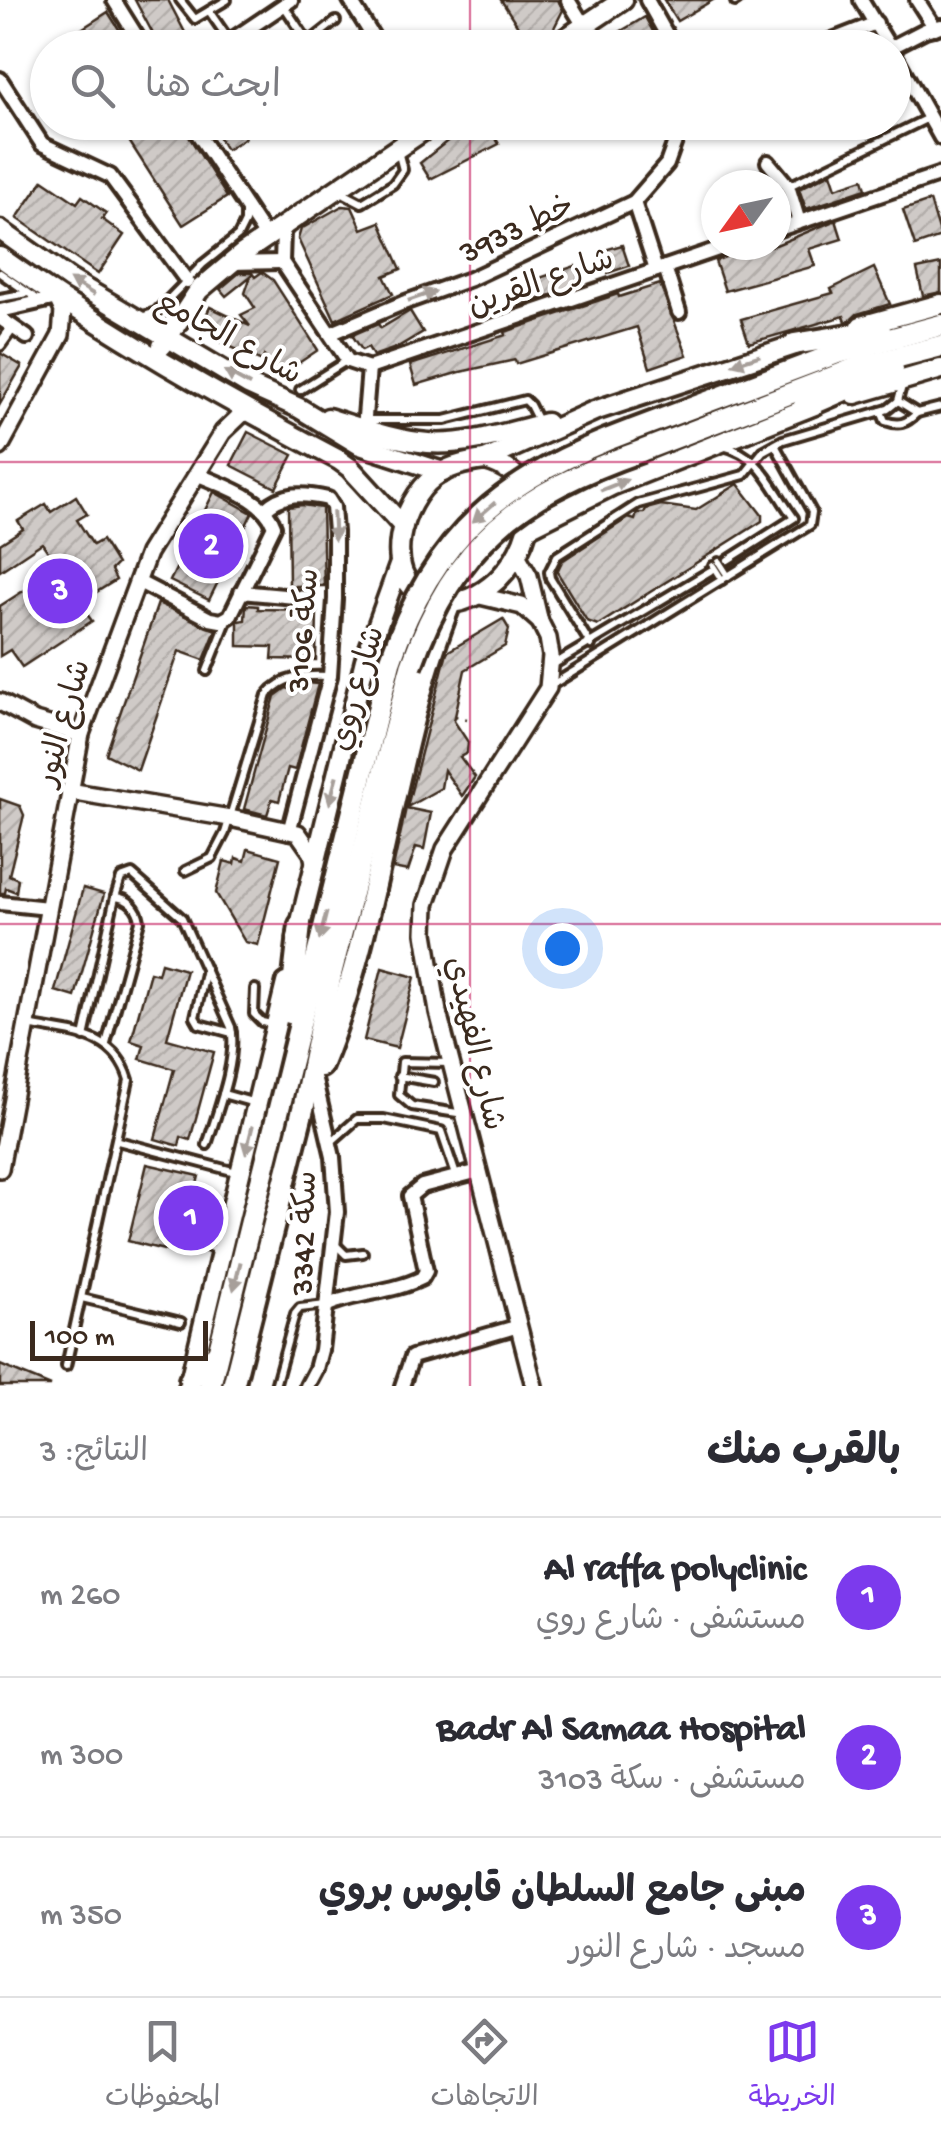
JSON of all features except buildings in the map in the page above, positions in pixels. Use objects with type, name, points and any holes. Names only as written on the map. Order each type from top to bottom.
[{"type":"main road","points":[[578,30],[622,0]]},
{"type":"main road","points":[[156,360],[166,337],[198,290],[266,237],[409,140]]},
{"type":"main road","name":"شارع الجامع","points":[[0,230],[70,279],[248,384],[299,399],[360,444],[443,472]]},
{"type":"main road","name":"شارع الجامع","points":[[0,257],[50,300],[350,468],[403,526]]},
{"type":"main road","points":[[299,399],[393,438],[452,443],[594,411],[794,344],[941,304]]},
{"type":"main road","points":[[794,344],[941,322]]},
{"type":"main road","name":"شارع روي","points":[[233,1386],[304,1105],[401,664],[404,620],[425,583],[450,546],[480,513],[552,464],[838,353],[941,322]]},
{"type":"main road","points":[[527,528],[575,502],[941,349]]},
{"type":"main road","name":"شارع روي","points":[[196,1384],[218,1352],[280,1101],[401,664],[466,558],[494,528],[564,480],[856,368],[941,349]]},
{"type":"main road","points":[[803,408],[941,369]]},
{"type":"main road","points":[[196,1384],[222,1251],[300,926],[365,660],[400,562],[403,526],[420,492],[433,478],[460,464],[485,460],[594,411]]},
{"type":"main road","points":[[400,562],[414,590],[428,599],[450,604],[476,595],[495,581],[516,553],[530,512],[528,494],[518,475],[485,460]]},
{"type":"main road","points":[[304,1105],[336,1028],[358,954],[428,660],[450,604]]},
{"type":"main road","points":[[280,1101],[300,926]]},
{"type":"street","points":[[114,0],[133,30]]},
{"type":"street","points":[[350,0],[369,30]]},
{"type":"street","points":[[568,0],[584,26]]},
{"type":"street","points":[[647,0],[664,30]]},
{"type":"street","points":[[861,0],[880,30]]},
{"type":"street","points":[[911,39],[938,27],[917,0]]},
{"type":"street","points":[[244,30],[280,4]]},
{"type":"street","points":[[858,30],[876,23]]},
{"type":"street","points":[[0,79],[30,125]]},
{"type":"street","points":[[911,84],[941,138]]},
{"type":"street","points":[[39,140],[110,176],[187,281]]},
{"type":"street","points":[[202,140],[266,237]]},
{"type":"street","name":"3933 خط","points":[[332,334],[403,302],[470,280],[634,202],[668,164],[676,140]]},
{"type":"street","points":[[768,162],[775,170]]},
{"type":"street","points":[[791,225],[941,174]]},
{"type":"street","points":[[791,195],[800,222]]},
{"type":"street","points":[[634,202],[679,312]]},
{"type":"street","points":[[295,217],[283,232],[282,262],[348,361],[368,368],[364,424]]},
{"type":"street","name":"شارع القرين","points":[[368,368],[701,255]]},
{"type":"street","points":[[231,263],[282,262]]},
{"type":"street","points":[[0,446],[61,335],[64,311],[50,300],[0,314],[27,338]]},
{"type":"street","points":[[0,346],[13,327]]},
{"type":"street","name":"شارع النور","points":[[223,432],[225,398]]},
{"type":"street","name":"شارع النور","points":[[0,1169],[7,1103],[27,1024],[81,734],[148,553],[223,432],[246,410]]},
{"type":"street","points":[[136,581],[210,619],[221,621],[230,616],[274,526],[250,498],[197,474]]},
{"type":"street","name":"سكة 3106","points":[[264,510],[279,498],[296,494],[328,500],[333,507],[336,599],[330,676],[289,832]]},
{"type":"street","name":"شارع الفهيدي","points":[[516,553],[529,576],[548,638],[548,688],[444,850],[426,904],[427,960],[534,1386]]},
{"type":"street","points":[[241,592],[306,598]]},
{"type":"street","points":[[476,595],[522,606],[540,622]]},
{"type":"street","points":[[0,702],[35,721],[81,734]]},
{"type":"street","points":[[69,791],[289,832],[305,840],[315,866]]},
{"type":"street","points":[[0,903],[48,908]]},
{"type":"street","name":"سكة 3342","points":[[306,1386],[321,1350],[337,1212],[330,1144],[315,1080]]},
{"type":"street","points":[[328,1305],[422,1278],[426,1271],[410,1196],[414,1189],[479,1171]]},
{"type":"street","points":[[329,1287],[342,1298]]},
{"type":"street","points":[[402,1386],[412,1357],[518,1326]]},
{"type":"lane","points":[[180,0],[191,17],[198,18],[227,0]]},
{"type":"lane","points":[[280,4],[296,30]]},
{"type":"lane","points":[[209,11],[218,30]]},
{"type":"lane","points":[[324,30],[336,21]]},
{"type":"lane","points":[[911,126],[930,117]]},
{"type":"lane","points":[[791,185],[883,140]]},
{"type":"lane","points":[[336,189],[354,201],[370,200],[403,170],[398,148]]},
{"type":"lane","points":[[131,316],[156,312],[238,236],[245,222],[245,207]]},
{"type":"lane","points":[[0,274],[30,293],[50,300]]},
{"type":"lane","points":[[0,284],[12,282]]},
{"type":"lane","points":[[0,298],[30,293]]},
{"type":"lane","points":[[299,399],[348,361]]},
{"type":"lane","points":[[591,645],[550,578],[553,560],[638,504],[744,475],[763,451],[799,433],[881,411],[898,401],[903,380]]},
{"type":"lane","points":[[364,424],[445,420],[525,400],[539,424]]},
{"type":"lane","points":[[898,401],[917,413]]},
{"type":"lane","points":[[881,411],[885,421],[897,425],[908,422],[917,413],[941,407]]},
{"type":"lane","points":[[550,666],[591,645],[794,518],[754,460],[740,450],[716,444]]},
{"type":"lane","points":[[548,688],[812,521],[812,512],[775,445]]},
{"type":"lane","points":[[717,565],[725,578]]},
{"type":"lane","points":[[208,671],[230,616]]},
{"type":"lane","points":[[185,872],[212,858],[230,818],[267,695],[276,683],[306,675],[330,676]]},
{"type":"lane","points":[[84,1037],[121,878],[139,876],[182,918],[232,1033],[223,1094],[207,1145]]},
{"type":"lane","points":[[106,1044],[140,921],[138,910],[115,897]]},
{"type":"lane","points":[[206,968],[195,1018],[198,1024],[232,1033]]},
{"type":"lane","points":[[255,989],[254,1014],[262,1022],[276,1026]]},
{"type":"lane","points":[[27,1024],[106,1044],[125,1065],[130,1080],[66,1366]]},
{"type":"lane","points":[[452,1064],[405,1060],[399,1076],[399,1095],[404,1102],[465,1114]]},
{"type":"lane","points":[[399,1076],[434,1082]]},
{"type":"lane","points":[[223,1094],[258,1104]]},
{"type":"lane","points":[[330,1144],[357,1120],[384,1120],[441,1132],[457,1176]]},
{"type":"lane","points":[[118,1141],[241,1174]]},
{"type":"lane","points":[[334,1242],[346,1255],[363,1253]]},
{"type":"lane","points":[[200,1244],[222,1251]]},
{"type":"lane","points":[[82,1298],[181,1322]]},
{"type":"lane","points":[[275,1386],[294,1314],[300,1308],[328,1305]]},
{"type":"path","points":[[455,716],[467,719]]},
{"type":"place","name":"Badr Al Samaa Hospital","points":[[211,546]]},
{"type":"place","name":"مبنى جامع السلطان قابوس بروي","points":[[60,591]]},
{"type":"place","name":"Al raffa polyclinic","points":[[191,1218]]}]
